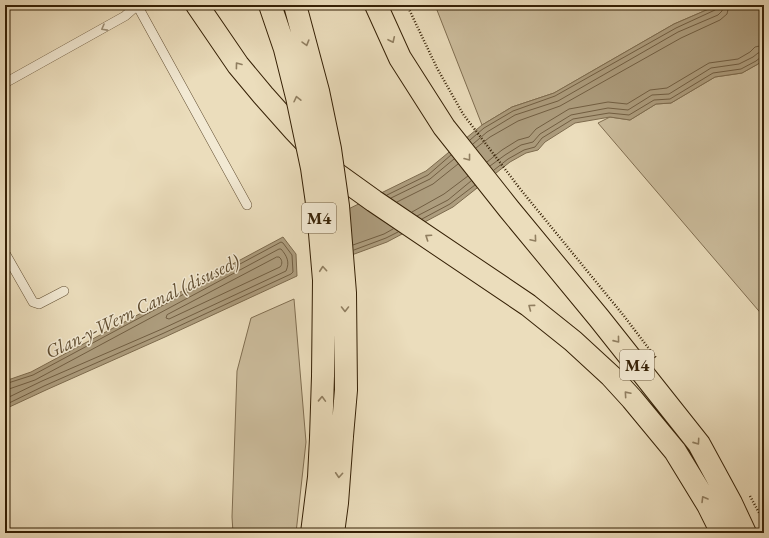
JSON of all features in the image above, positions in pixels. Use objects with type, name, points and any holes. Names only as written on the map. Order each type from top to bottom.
[{"type":"highway","name":"M4","points":[[197,5],[238,65],[295,131],[335,173],[528,305],[573,341],[611,376],[675,451],[708,505],[722,533]]},
{"type":"highway","name":"M4","points":[[270,5],[297,97],[312,168],[318,210],[324,280],[324,376],[337,503],[333,533]]},
{"type":"highway","name":"M4","points":[[295,5],[318,91],[330,149],[338,206],[345,293],[346,390],[319,477],[312,533]]},
{"type":"highway","name":"M4","points":[[376,5],[400,58],[444,127],[699,444],[731,503],[745,533]]},
{"type":"lane","points":[[5,84],[125,16],[133,9],[133,5]]},
{"type":"lane","points":[[137,5],[247,205]]},
{"type":"lane","points":[[5,253],[32,302],[39,304],[64,291]]},
{"type":"path","points":[[407,5],[437,68],[463,114],[521,190]]},
{"type":"shaded area","points":[[435,5],[718,5],[674,24],[554,93],[512,107],[482,125]]},
{"type":"shaded area","points":[[764,59],[764,317],[598,123],[610,117],[630,120],[656,104],[671,103],[715,77],[742,73]]},
{"type":"shaded area","points":[[294,299],[306,442],[296,533],[233,533],[232,517],[237,371],[251,318]]},
{"type":"water","points":[[718,5],[764,5],[764,59],[758,64],[742,73],[715,77],[671,103],[656,104],[630,120],[610,117],[575,123],[545,142],[538,150],[526,153],[510,162],[453,207],[387,242],[349,256],[330,218],[426,171],[482,125],[512,107],[554,93],[674,24]]},
{"type":"water","points":[[283,237],[296,254],[297,276],[5,409],[5,381],[31,372]]},
{"type":"water label","name":"Glan-y-Wern Canal (disused)","points":[[142,306]]}]
